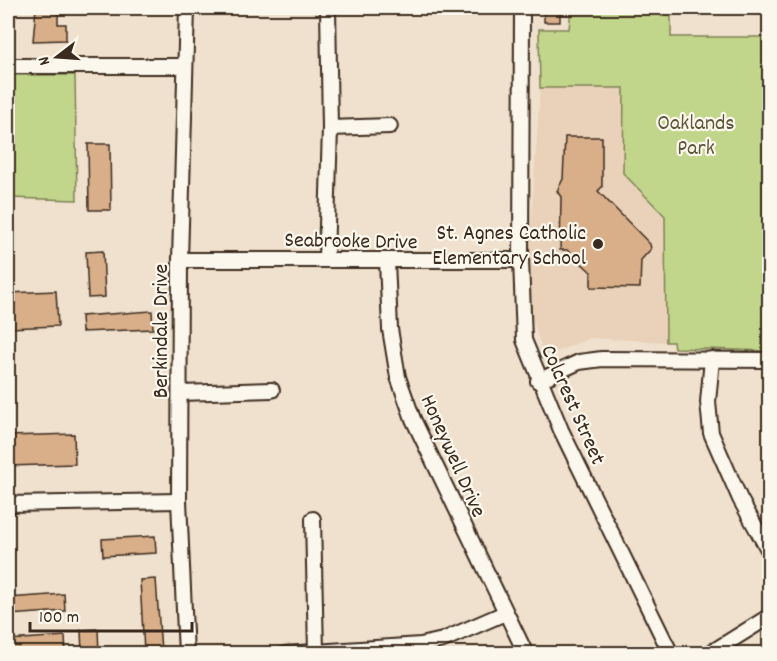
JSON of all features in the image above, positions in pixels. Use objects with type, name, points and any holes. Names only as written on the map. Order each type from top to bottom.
[{"type":"street","name":"Berkindale Drive","points":[[186,654],[179,501],[180,260],[187,8]]},
{"type":"street","points":[[326,258],[330,128],[328,8]]},
{"type":"street","name":"Colcrest Street","points":[[522,8],[521,260],[524,340],[538,381],[671,654]]},
{"type":"street","points":[[8,66],[185,66]]},
{"type":"street","points":[[330,128],[390,126]]},
{"type":"street","name":"Seabrooke Drive","points":[[180,260],[326,258],[387,261],[521,260]]},
{"type":"street","name":"Honeywell Drive","points":[[387,261],[390,329],[398,377],[413,419],[526,654]]},
{"type":"street","points":[[538,381],[579,362],[602,359],[770,360]]},
{"type":"street","points":[[711,359],[708,402],[711,433],[740,499],[770,553]]},
{"type":"street","points":[[181,393],[272,390]]},
{"type":"street","points":[[8,504],[179,501]]},
{"type":"street","points":[[313,519],[316,652]]},
{"type":"street","points":[[285,654],[421,645],[442,640],[505,613]]},
{"type":"street","points":[[709,654],[770,616]]},
{"type":"shaded area","name":"St. Agnes Catholic Elementary School","points":[[540,88],[624,88],[623,173],[665,216],[666,342],[590,338],[544,357],[529,308],[528,272]]},
{"type":"green space","name":"Oaklands Park","points":[[571,8],[671,8],[671,37],[769,37],[769,351],[674,348],[673,342],[666,342],[665,216],[623,173],[624,88],[540,88],[539,29],[569,29]]},
{"type":"green space","points":[[8,75],[75,75],[77,200],[8,198]]},
{"type":"building","points":[[36,8],[58,8],[58,24],[66,24],[66,40],[33,41]]},
{"type":"building","points":[[544,8],[568,8],[560,14],[560,22],[544,22]]},
{"type":"building","points":[[565,137],[602,137],[602,187],[598,191],[650,244],[651,249],[641,260],[640,288],[591,287],[591,272],[567,250],[560,250],[561,197],[557,191],[563,179]]},
{"type":"building","points":[[88,144],[110,144],[111,210],[89,210]]},
{"type":"building","points":[[103,251],[105,297],[88,298],[86,252]]},
{"type":"building","points":[[56,291],[58,326],[8,328],[8,293]]},
{"type":"building","points":[[152,311],[153,329],[82,332],[81,316]]},
{"type":"building","points":[[74,434],[75,464],[8,466],[8,436]]},
{"type":"building","points":[[155,536],[156,553],[103,556],[102,539]]},
{"type":"building","points":[[156,579],[161,651],[144,652],[140,580]]},
{"type":"building","points":[[64,594],[65,611],[9,615],[8,598]]},
{"type":"building","points":[[98,629],[99,654],[82,654],[81,630]]},
{"type":"building","points":[[65,636],[66,654],[8,654],[8,640]]},
{"type":"place","name":"St. Agnes Catholic Elementary School","points":[[598,244]]}]
